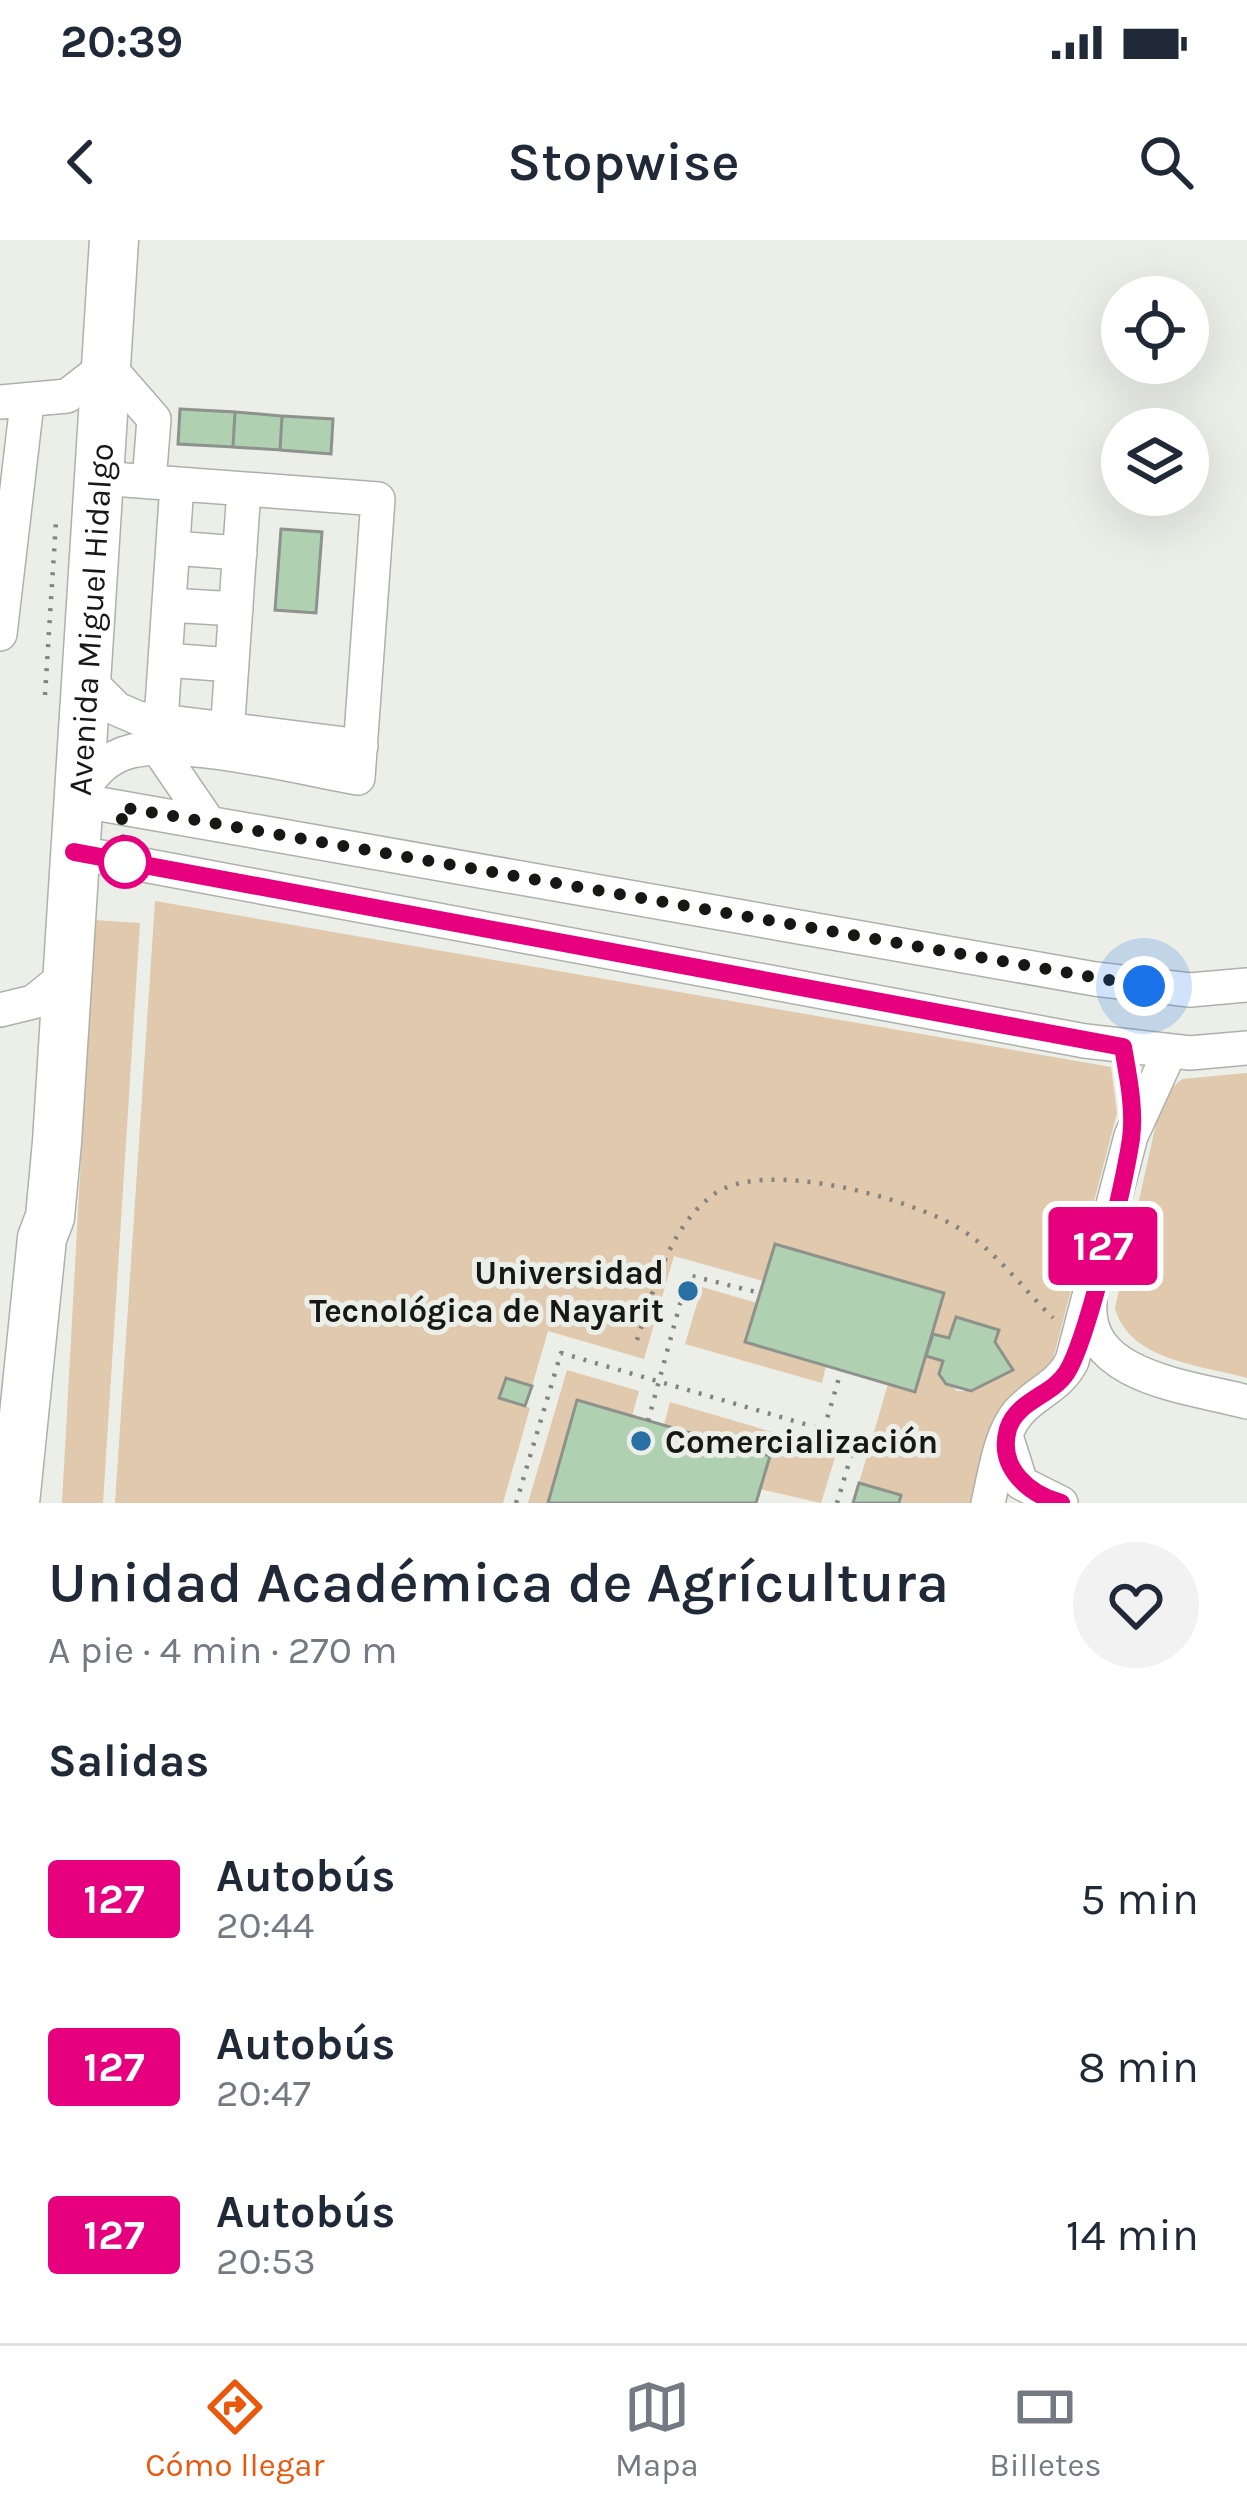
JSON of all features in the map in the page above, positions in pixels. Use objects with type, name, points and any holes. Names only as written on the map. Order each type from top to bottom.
[{"type":"highway","name":"Avenida Miguel Hidalgo","points":[[42,1503],[57,1269],[50,1216],[114,240]]},
{"type":"highway","name":"Avenida Miguel Hidalgo","points":[[15,1503],[42,1238],[50,1216]]},
{"type":"street","points":[[0,634],[14,403],[67,396],[106,365],[154,419],[173,548],[160,736],[209,823]]},
{"type":"street","points":[[85,677],[117,709],[160,736],[227,741],[358,778],[378,499],[99,478]]},
{"type":"street","points":[[227,741],[244,489]]},
{"type":"street","points":[[173,548],[240,553]]},
{"type":"street","points":[[169,604],[236,609]]},
{"type":"street","points":[[165,660],[232,665]]},
{"type":"street","points":[[160,736],[109,760],[89,777],[77,800],[1095,979],[1190,989],[1247,985]]},
{"type":"street","points":[[74,852],[1123,1047],[1170,1051],[1247,1048]]},
{"type":"street","points":[[0,1010],[33,1002],[67,975]]},
{"type":"street","points":[[1123,1047],[1131,1136]]},
{"type":"street","points":[[988,1503],[1007,1432],[1021,1410],[1064,1377],[1078,1343],[1131,1136],[1170,1051]]},
{"type":"street","points":[[1090,1295],[1093,1331],[1115,1361],[1247,1402]]},
{"type":"street","points":[[1007,1432],[1009,1457],[1021,1483],[1061,1503]]},
{"type":"path","points":[[637,1340],[664,1260],[690,1218],[716,1192],[765,1179],[897,1200],[962,1230],[1078,1343]]},
{"type":"path","points":[[648,1421],[688,1275],[760,1293]]},
{"type":"path","points":[[517,1503],[561,1353],[856,1438],[837,1503]]},
{"type":"path","points":[[824,1429],[841,1371]]},
{"type":"shaded area","name":"Universidad Tecnológica de Nayarit","points":[[155,901],[1111,1067],[1117,1113],[1052,1363],[1045,1376],[1001,1408],[971,1503],[899,1503],[900,1495],[859,1483],[888,1384],[915,1392],[926,1356],[943,1361],[939,1374],[957,1391],[971,1391],[1013,1370],[995,1342],[999,1330],[956,1317],[949,1338],[933,1334],[944,1293],[775,1244],[763,1281],[674,1256],[644,1359],[548,1331],[532,1386],[500,1397],[530,1408],[503,1503],[115,1503]]},
{"type":"shaded area","points":[[94,920],[140,923],[103,1503],[62,1503]]},
{"type":"shaded area","points":[[1247,1073],[1247,1378],[1151,1350],[1123,1326],[1115,1308],[1162,1097],[1182,1079]]},
{"type":"shaded area","points":[[702,1287],[757,1303],[746,1342],[826,1366],[822,1383],[685,1344]]},
{"type":"shaded area","points":[[567,1370],[639,1391],[632,1416],[577,1401],[548,1503],[528,1503]]},
{"type":"shaded area","points":[[670,1402],[837,1451],[821,1503],[760,1489],[664,1425]]},
{"type":"building","points":[[180,409],[235,412],[233,447],[178,444]]},
{"type":"building","points":[[235,412],[282,416],[280,450],[233,447]]},
{"type":"building","points":[[282,416],[333,419],[331,454],[280,450]]},
{"type":"building","points":[[281,529],[322,532],[316,613],[275,610]]},
{"type":"building","points":[[775,1244],[944,1293],[915,1392],[745,1342]]},
{"type":"building","points":[[956,1317],[999,1330],[995,1342],[1013,1370],[971,1391],[946,1384],[939,1374],[943,1361],[926,1356],[933,1334],[949,1338]]},
{"type":"building","points":[[506,1378],[532,1386],[525,1406],[499,1398]]},
{"type":"building","name":"Comercialización","points":[[577,1400],[770,1456],[756,1503],[548,1503]]},
{"type":"building","points":[[859,1483],[901,1495],[899,1503],[853,1503]]},
{"type":"bus line","name":"127","points":[[74,852],[1123,1047],[1131,1136],[1082,1330],[1064,1377],[1031,1400],[1007,1432],[1013,1472],[1021,1483],[1061,1503]]},
{"type":"place","name":"Universidad Tecnológica de Nayarit","points":[[688,1291]]},
{"type":"place","name":"Comercialización","points":[[641,1441]]},
{"type":"route","points":[[125,862],[121,807],[1144,986]]}]
